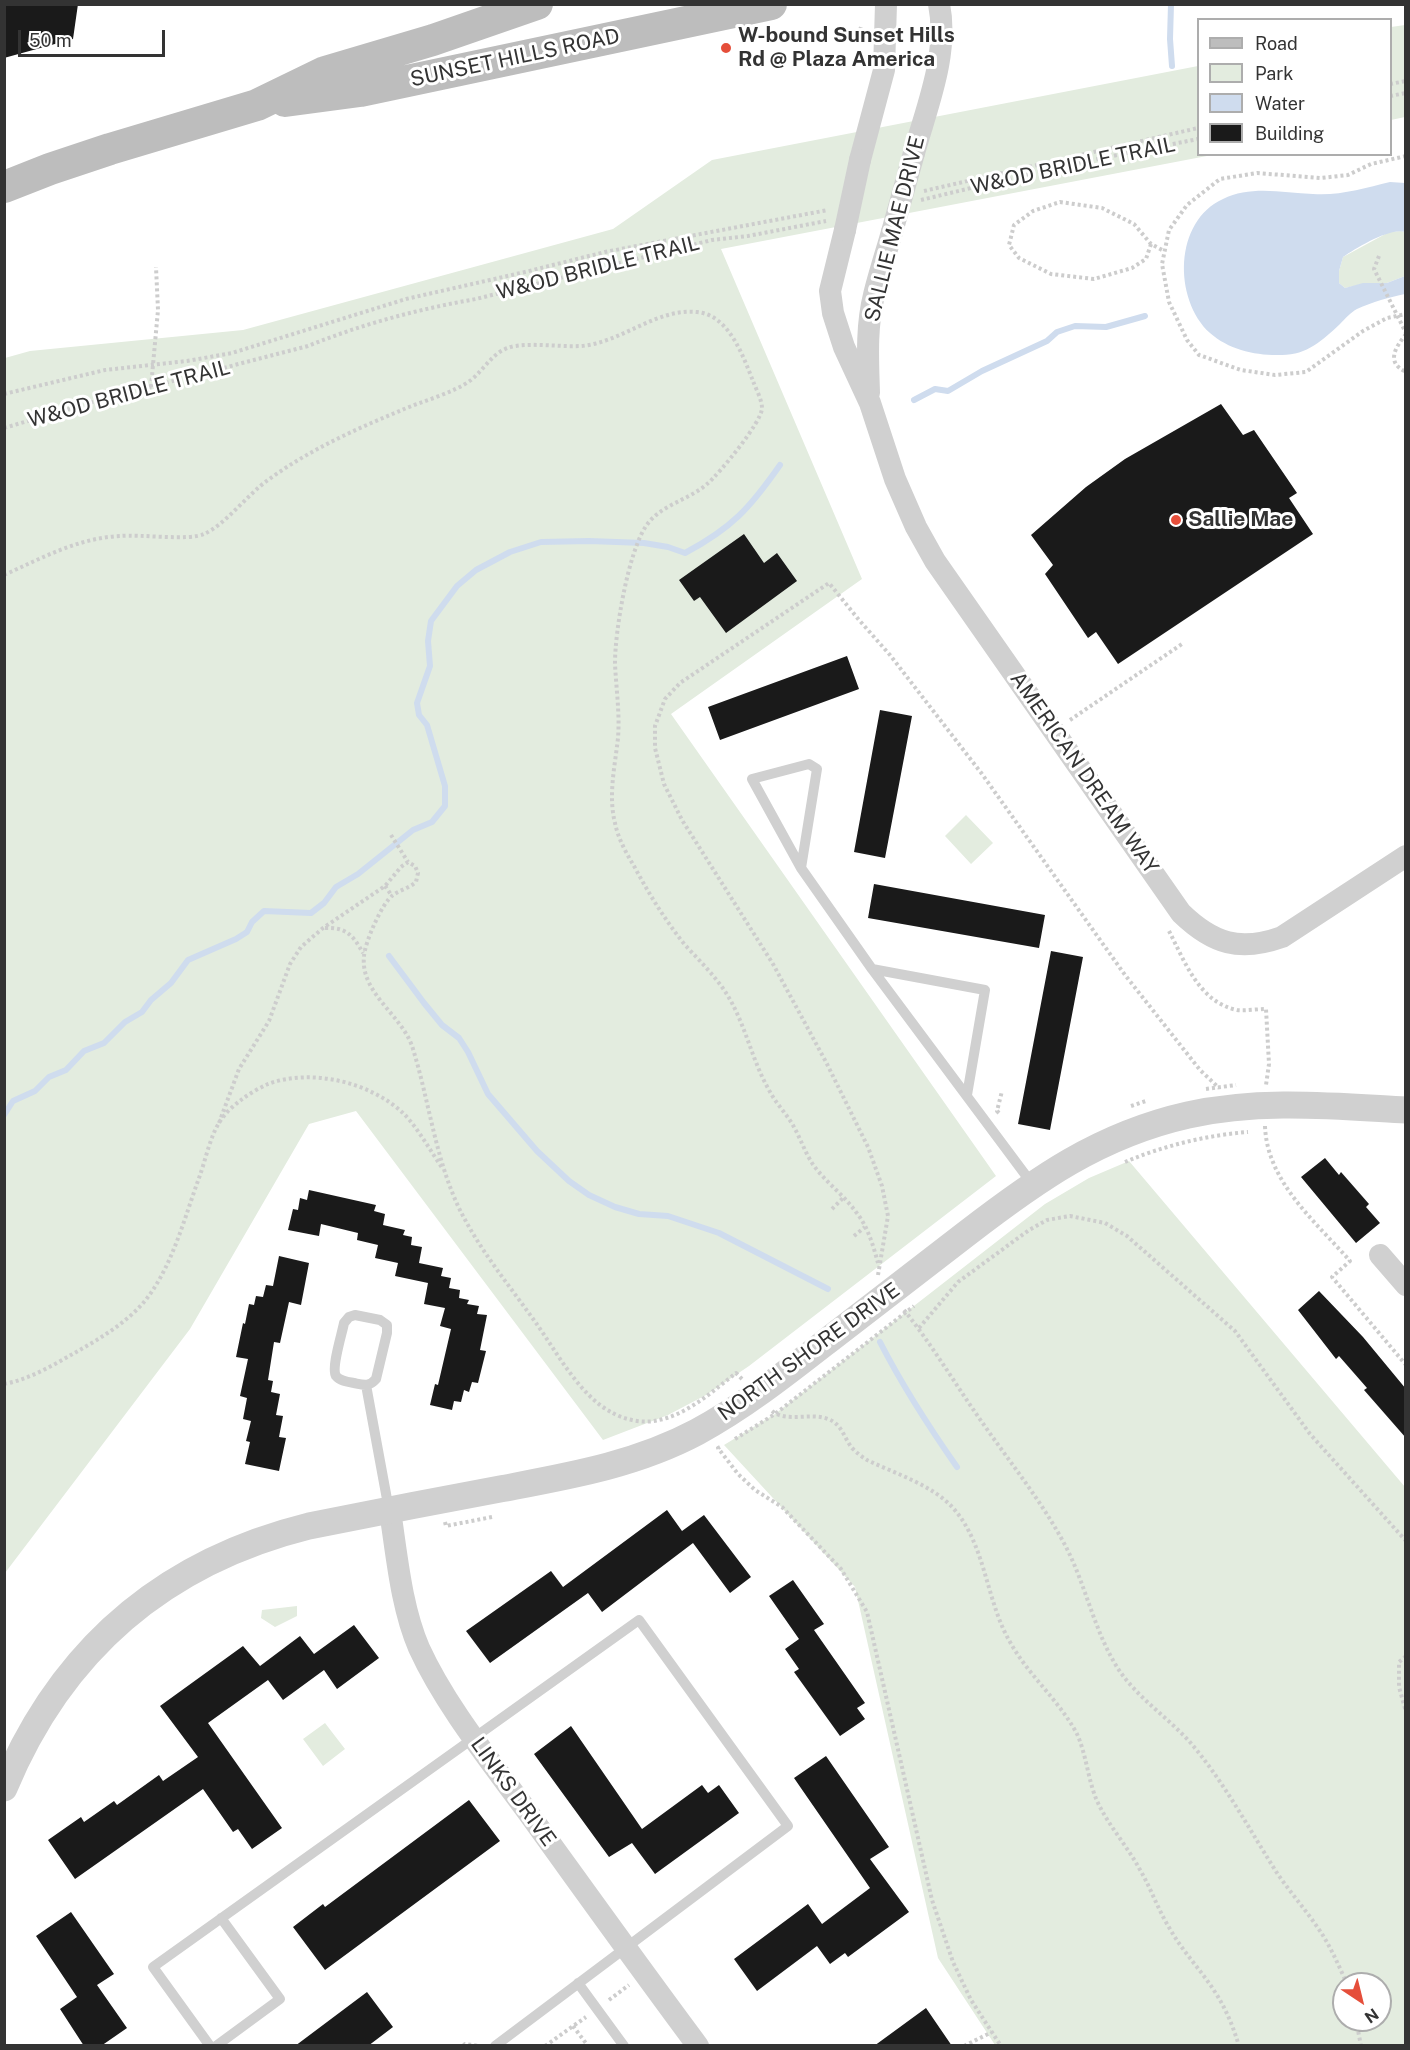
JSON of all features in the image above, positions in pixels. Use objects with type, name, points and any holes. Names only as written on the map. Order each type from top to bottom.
[{"type":"main road","name":"SUNSET HILLS ROAD","points":[[257,105],[326,72],[433,40],[537,4]]},
{"type":"main road","name":"SUNSET HILLS ROAD","points":[[4,188],[110,148],[257,105],[360,91],[771,4]]},
{"type":"street","name":"SALLIE MAE DRIVE","points":[[870,404],[844,346],[833,313],[830,291],[836,226],[860,160],[884,70],[886,4]]},
{"type":"street","name":"SALLIE MAE DRIVE","points":[[870,404],[868,348],[874,296],[935,80],[941,50],[942,18],[939,4]]},
{"type":"street","name":"AMERICAN DREAM WAY","points":[[870,404],[895,479],[916,527],[935,561],[1181,913],[1206,934],[1224,942],[1242,945],[1263,944],[1282,937],[1406,856]]},
{"type":"street","name":"NORTH SHORE DRIVE","points":[[4,1788],[32,1729],[57,1690],[105,1636],[155,1594],[198,1567],[246,1544],[309,1526],[604,1468],[658,1450],[726,1416],[1060,1166],[1102,1144],[1145,1127],[1193,1114],[1233,1107],[1265,1118],[1297,1104],[1406,1110]]},
{"type":"street","points":[[1380,1255],[1406,1285]]},
{"type":"street","name":"LINKS DRIVE","points":[[390,1511],[405,1600],[416,1641],[432,1674],[474,1738],[698,2046]]},
{"type":"lane","points":[[801,868],[817,769],[809,764],[752,779],[801,868],[872,969],[1033,1185]]},
{"type":"lane","points":[[872,969],[985,990],[967,1095]]},
{"type":"lane","points":[[355,1315],[380,1320],[387,1325],[376,1379],[372,1384],[366,1385],[342,1381],[334,1370],[345,1323],[349,1317],[355,1315]]},
{"type":"lane","points":[[366,1385],[390,1511]]},
{"type":"lane","points":[[210,2046],[153,1967],[639,1620],[788,1826],[495,2046]]},
{"type":"lane","points":[[216,2046],[280,1999],[221,1918]]},
{"type":"lane","points":[[578,1983],[624,2046]]},
{"type":"path","points":[[917,192],[1197,128]]},
{"type":"path","name":"W&OD BRIDLE TRAIL","points":[[911,202],[1067,165],[1197,139]]},
{"type":"path","points":[[1406,156],[1371,164],[1348,175],[1321,178],[1257,173],[1220,179],[1188,205],[1169,230],[1162,264],[1169,302],[1186,340],[1199,355],[1241,370],[1275,375],[1306,372],[1363,331],[1387,318],[1406,314]]},
{"type":"path","points":[[1151,244],[1146,259],[1132,268],[1094,279],[1051,274],[1018,258],[1009,245],[1014,225],[1033,212],[1060,202],[1101,208],[1134,224],[1151,244],[1164,251]]},
{"type":"path","points":[[4,394],[105,370],[232,352],[406,299],[605,252],[838,208]]},
{"type":"path","name":"W&OD BRIDLE TRAIL","points":[[4,428],[308,346],[339,333],[438,305],[476,299],[712,240],[836,226]]},
{"type":"path","points":[[1379,256],[1374,269],[1406,333],[1394,351],[1395,361],[1400,370],[1406,372]]},
{"type":"path","points":[[151,387],[158,310],[156,267]]},
{"type":"path","points":[[4,575],[56,551],[85,541],[117,536],[197,537],[209,532],[268,480],[314,451],[372,422],[455,389],[471,380],[497,352],[515,346],[586,346],[602,343],[658,318],[680,312],[695,311],[707,314],[728,330],[736,343],[762,407],[759,419],[721,470],[706,485],[661,511],[642,531],[628,576],[616,642],[618,722],[613,783],[614,822],[629,858],[658,908],[731,1001],[771,1095],[793,1125],[810,1160],[856,1211],[870,1234],[878,1264],[888,1216],[882,1186],[868,1147],[826,1062],[773,964],[682,820],[664,784],[655,748],[655,726],[664,699],[680,683],[829,583],[890,655],[982,774],[1125,975],[1200,1070],[1221,1089],[1231,1088]]},
{"type":"path","points":[[1054,730],[1182,644]]},
{"type":"path","points":[[391,835],[418,873],[416,882],[408,889],[392,896],[382,909],[364,953],[366,980],[411,1042],[458,1206],[488,1255],[568,1369],[590,1396],[610,1412],[626,1419],[658,1420],[681,1412],[736,1373]]},
{"type":"path","points":[[4,1384],[35,1375],[93,1343],[123,1321],[143,1302],[158,1281],[175,1244],[239,1069],[269,1021],[290,964],[301,947],[323,928],[385,886],[408,862]]},
{"type":"path","points":[[385,886],[392,896]]},
{"type":"path","points":[[1164,922],[1191,972],[1203,990],[1217,1002],[1239,1010],[1266,1008],[1269,1064],[1265,1118],[1270,1158],[1283,1184],[1350,1261],[1332,1277],[1406,1365]]},
{"type":"path","points":[[323,928],[338,927],[348,933],[357,941],[364,953]]},
{"type":"path","points":[[219,1123],[233,1106],[268,1084],[293,1078],[317,1078],[340,1082],[369,1091],[405,1114],[447,1174]]},
{"type":"path","points":[[1195,1091],[1236,1085]]},
{"type":"path","points":[[1002,1091],[997,1111],[1004,1120]]},
{"type":"path","points":[[1130,1107],[1150,1100]]},
{"type":"path","points":[[1119,1165],[1161,1150],[1235,1133],[1265,1118]]},
{"type":"path","points":[[832,1209],[843,1198]]},
{"type":"path","points":[[920,1328],[958,1282],[1029,1230],[1047,1220],[1070,1216],[1105,1223],[1127,1236],[1235,1331],[1310,1434],[1406,1541]]},
{"type":"path","points":[[854,1236],[865,1227]]},
{"type":"path","points":[[915,1305],[906,1312],[920,1328],[983,1425],[1022,1477],[1054,1527],[1076,1570],[1114,1663],[1131,1687],[1174,1726],[1205,1762],[1279,1876],[1317,1927],[1341,1972]]},
{"type":"path","points":[[775,1414],[825,1417],[834,1421],[859,1455],[927,1488],[942,1497],[954,1509],[970,1534],[1009,1641],[1070,1722],[1082,1748],[1097,1801],[1104,1815],[1143,1874],[1176,1940],[1223,2006],[1239,2046]]},
{"type":"path","points":[[718,1448],[738,1474],[755,1490],[782,1507],[834,1561],[867,1612],[932,1900],[953,1962],[971,2000],[1001,2046]]},
{"type":"path","points":[[445,1521],[446,1526],[492,1517]]},
{"type":"path","points":[[1406,1656],[1400,1662],[1399,1687],[1406,1712]]},
{"type":"path","points":[[573,2026],[588,2046]]},
{"type":"path","points":[[964,2046],[992,2032]]},
{"type":"path","points":[[463,2046],[465,2044],[480,2046]]},
{"type":"green space","points":[[1405,25],[1405,117],[1392,120],[1392,27]]},
{"type":"green space","points":[[1197,66],[1197,156],[1207,156],[721,249],[862,579],[671,714],[996,1176],[749,1366],[706,1395],[668,1415],[603,1440],[356,1111],[309,1124],[190,1329],[5,1573],[5,358],[30,351],[243,330],[613,229],[712,160]]},
{"type":"green space","points":[[1389,232],[1405,232],[1405,276],[1387,283],[1363,284],[1345,288],[1339,283],[1339,271],[1343,257]]},
{"type":"green space","points":[[966,815],[993,843],[971,864],[945,836]]},
{"type":"green space","points":[[1129,1161],[1405,1487],[1405,2045],[995,2045],[938,1958],[855,1587],[724,1445],[775,1414],[1045,1204],[1089,1178]]},
{"type":"green space","points":[[297,1606],[297,1616],[275,1627],[261,1618],[262,1610]]},
{"type":"green space","points":[[325,1723],[345,1749],[323,1766],[303,1739]]},
{"type":"water","points":[[1390,182],[1405,183],[1405,232],[1399,231],[1383,235],[1343,257],[1339,271],[1339,283],[1345,288],[1363,283],[1387,283],[1405,276],[1405,294],[1357,309],[1314,346],[1291,354],[1263,354],[1235,348],[1210,333],[1198,318],[1190,301],[1185,281],[1184,262],[1195,224],[1207,210],[1223,199],[1245,192],[1332,194]]},
{"type":"building","points":[[4,4],[78,4],[73,39],[4,58]]},
{"type":"building","name":"Sallie Mae","points":[[1221,404],[1243,435],[1254,430],[1297,493],[1289,498],[1313,534],[1118,664],[1096,632],[1088,638],[1045,574],[1053,565],[1031,535],[1086,487],[1125,459]]},
{"type":"building","points":[[744,534],[764,563],[777,553],[797,581],[726,633],[700,597],[694,601],[679,580]]},
{"type":"building","points":[[847,656],[859,689],[720,740],[708,707]]},
{"type":"building","points":[[880,710],[912,716],[885,858],[854,852]]},
{"type":"building","points":[[874,884],[1045,915],[1039,948],[868,918]]},
{"type":"building","points":[[1051,951],[1083,957],[1050,1130],[1018,1124]]},
{"type":"building","points":[[1325,1158],[1339,1175],[1341,1172],[1369,1204],[1366,1207],[1380,1223],[1356,1243],[1301,1177]]},
{"type":"building","points":[[309,1190],[376,1205],[374,1211],[385,1214],[383,1225],[405,1230],[403,1235],[412,1237],[411,1245],[422,1247],[419,1263],[443,1268],[441,1276],[451,1278],[449,1288],[460,1290],[459,1298],[469,1300],[467,1304],[479,1306],[477,1314],[487,1315],[480,1350],[486,1351],[478,1383],[472,1382],[469,1392],[464,1390],[461,1402],[454,1401],[452,1410],[430,1405],[435,1384],[438,1385],[451,1329],[440,1326],[445,1308],[424,1304],[428,1283],[395,1276],[398,1263],[375,1258],[378,1245],[357,1240],[358,1233],[321,1224],[319,1236],[288,1230],[293,1209],[298,1210],[300,1198],[307,1200]]},
{"type":"building","points":[[279,1256],[309,1263],[301,1305],[289,1302],[280,1343],[274,1342],[268,1380],[273,1381],[271,1392],[280,1394],[276,1415],[283,1416],[279,1437],[286,1438],[279,1471],[245,1464],[250,1442],[246,1441],[251,1421],[243,1419],[247,1398],[240,1396],[248,1359],[236,1357],[249,1304],[254,1305],[256,1296],[263,1297],[266,1285],[273,1286]]},
{"type":"building","points":[[1319,1291],[1363,1337],[1406,1389],[1406,1438],[1364,1390],[1367,1388],[1339,1356],[1336,1359],[1298,1310]]},
{"type":"building","points":[[667,1510],[682,1531],[704,1515],[751,1577],[730,1593],[693,1543],[602,1612],[588,1593],[490,1663],[466,1631],[551,1571],[563,1587]]},
{"type":"building","points":[[793,1580],[824,1624],[814,1630],[865,1703],[857,1708],[865,1719],[840,1736],[794,1672],[799,1669],[785,1649],[799,1639],[769,1596]]},
{"type":"building","points":[[354,1625],[379,1658],[337,1689],[324,1670],[283,1700],[268,1680],[208,1723],[282,1828],[252,1849],[238,1829],[233,1832],[203,1789],[75,1879],[48,1840],[81,1817],[84,1822],[114,1801],[117,1805],[159,1775],[163,1781],[198,1757],[160,1706],[243,1646],[260,1666],[300,1636],[314,1654]]},
{"type":"building","points":[[571,1726],[642,1829],[702,1785],[708,1793],[719,1785],[739,1813],[655,1874],[632,1843],[609,1857],[534,1754]]},
{"type":"building","points":[[826,1756],[889,1847],[870,1859],[909,1912],[848,1957],[845,1953],[830,1964],[817,1946],[757,1991],[734,1959],[808,1904],[822,1924],[870,1888],[794,1778]]},
{"type":"building","points":[[469,1800],[500,1841],[325,1970],[293,1927],[323,1904],[325,1907]]},
{"type":"building","points":[[71,1912],[114,1974],[97,1985],[127,2028],[101,2046],[84,2046],[60,2009],[77,1997],[36,1936]]},
{"type":"building","points":[[367,1992],[393,2027],[368,2046],[295,2046]]},
{"type":"building","points":[[926,2008],[952,2046],[874,2046]]},
{"type":"waterway","points":[[1171,4],[1172,66]]},
{"type":"waterway","points":[[914,400],[935,389],[948,391],[982,371],[1047,341],[1057,332],[1075,326],[1106,327],[1145,316]]},
{"type":"waterway","points":[[4,1115],[13,1101],[35,1091],[49,1077],[66,1070],[84,1051],[104,1043],[125,1022],[142,1012],[151,1000],[171,983],[188,960],[247,932],[252,922],[264,911],[311,913],[324,903],[336,887],[358,874],[413,830],[432,822],[445,806],[445,786],[427,725],[419,715],[417,703],[430,666],[428,641],[431,621],[457,586],[476,570],[510,552],[541,542],[644,543],[668,547],[685,553],[715,535],[739,516],[780,465]]},
{"type":"waterway","points":[[389,956],[442,1025],[459,1038],[488,1094],[537,1151],[569,1181],[589,1195],[615,1207],[639,1214],[668,1216],[719,1233],[828,1289]]},
{"type":"waterway","points":[[880,1342],[916,1406],[957,1467]]},
{"type":"place","name":"W-bound Sunset Hills Rd @ Plaza America","points":[[726,48]]},
{"type":"place","name":"Sallie Mae","points":[[1176,520]]}]
